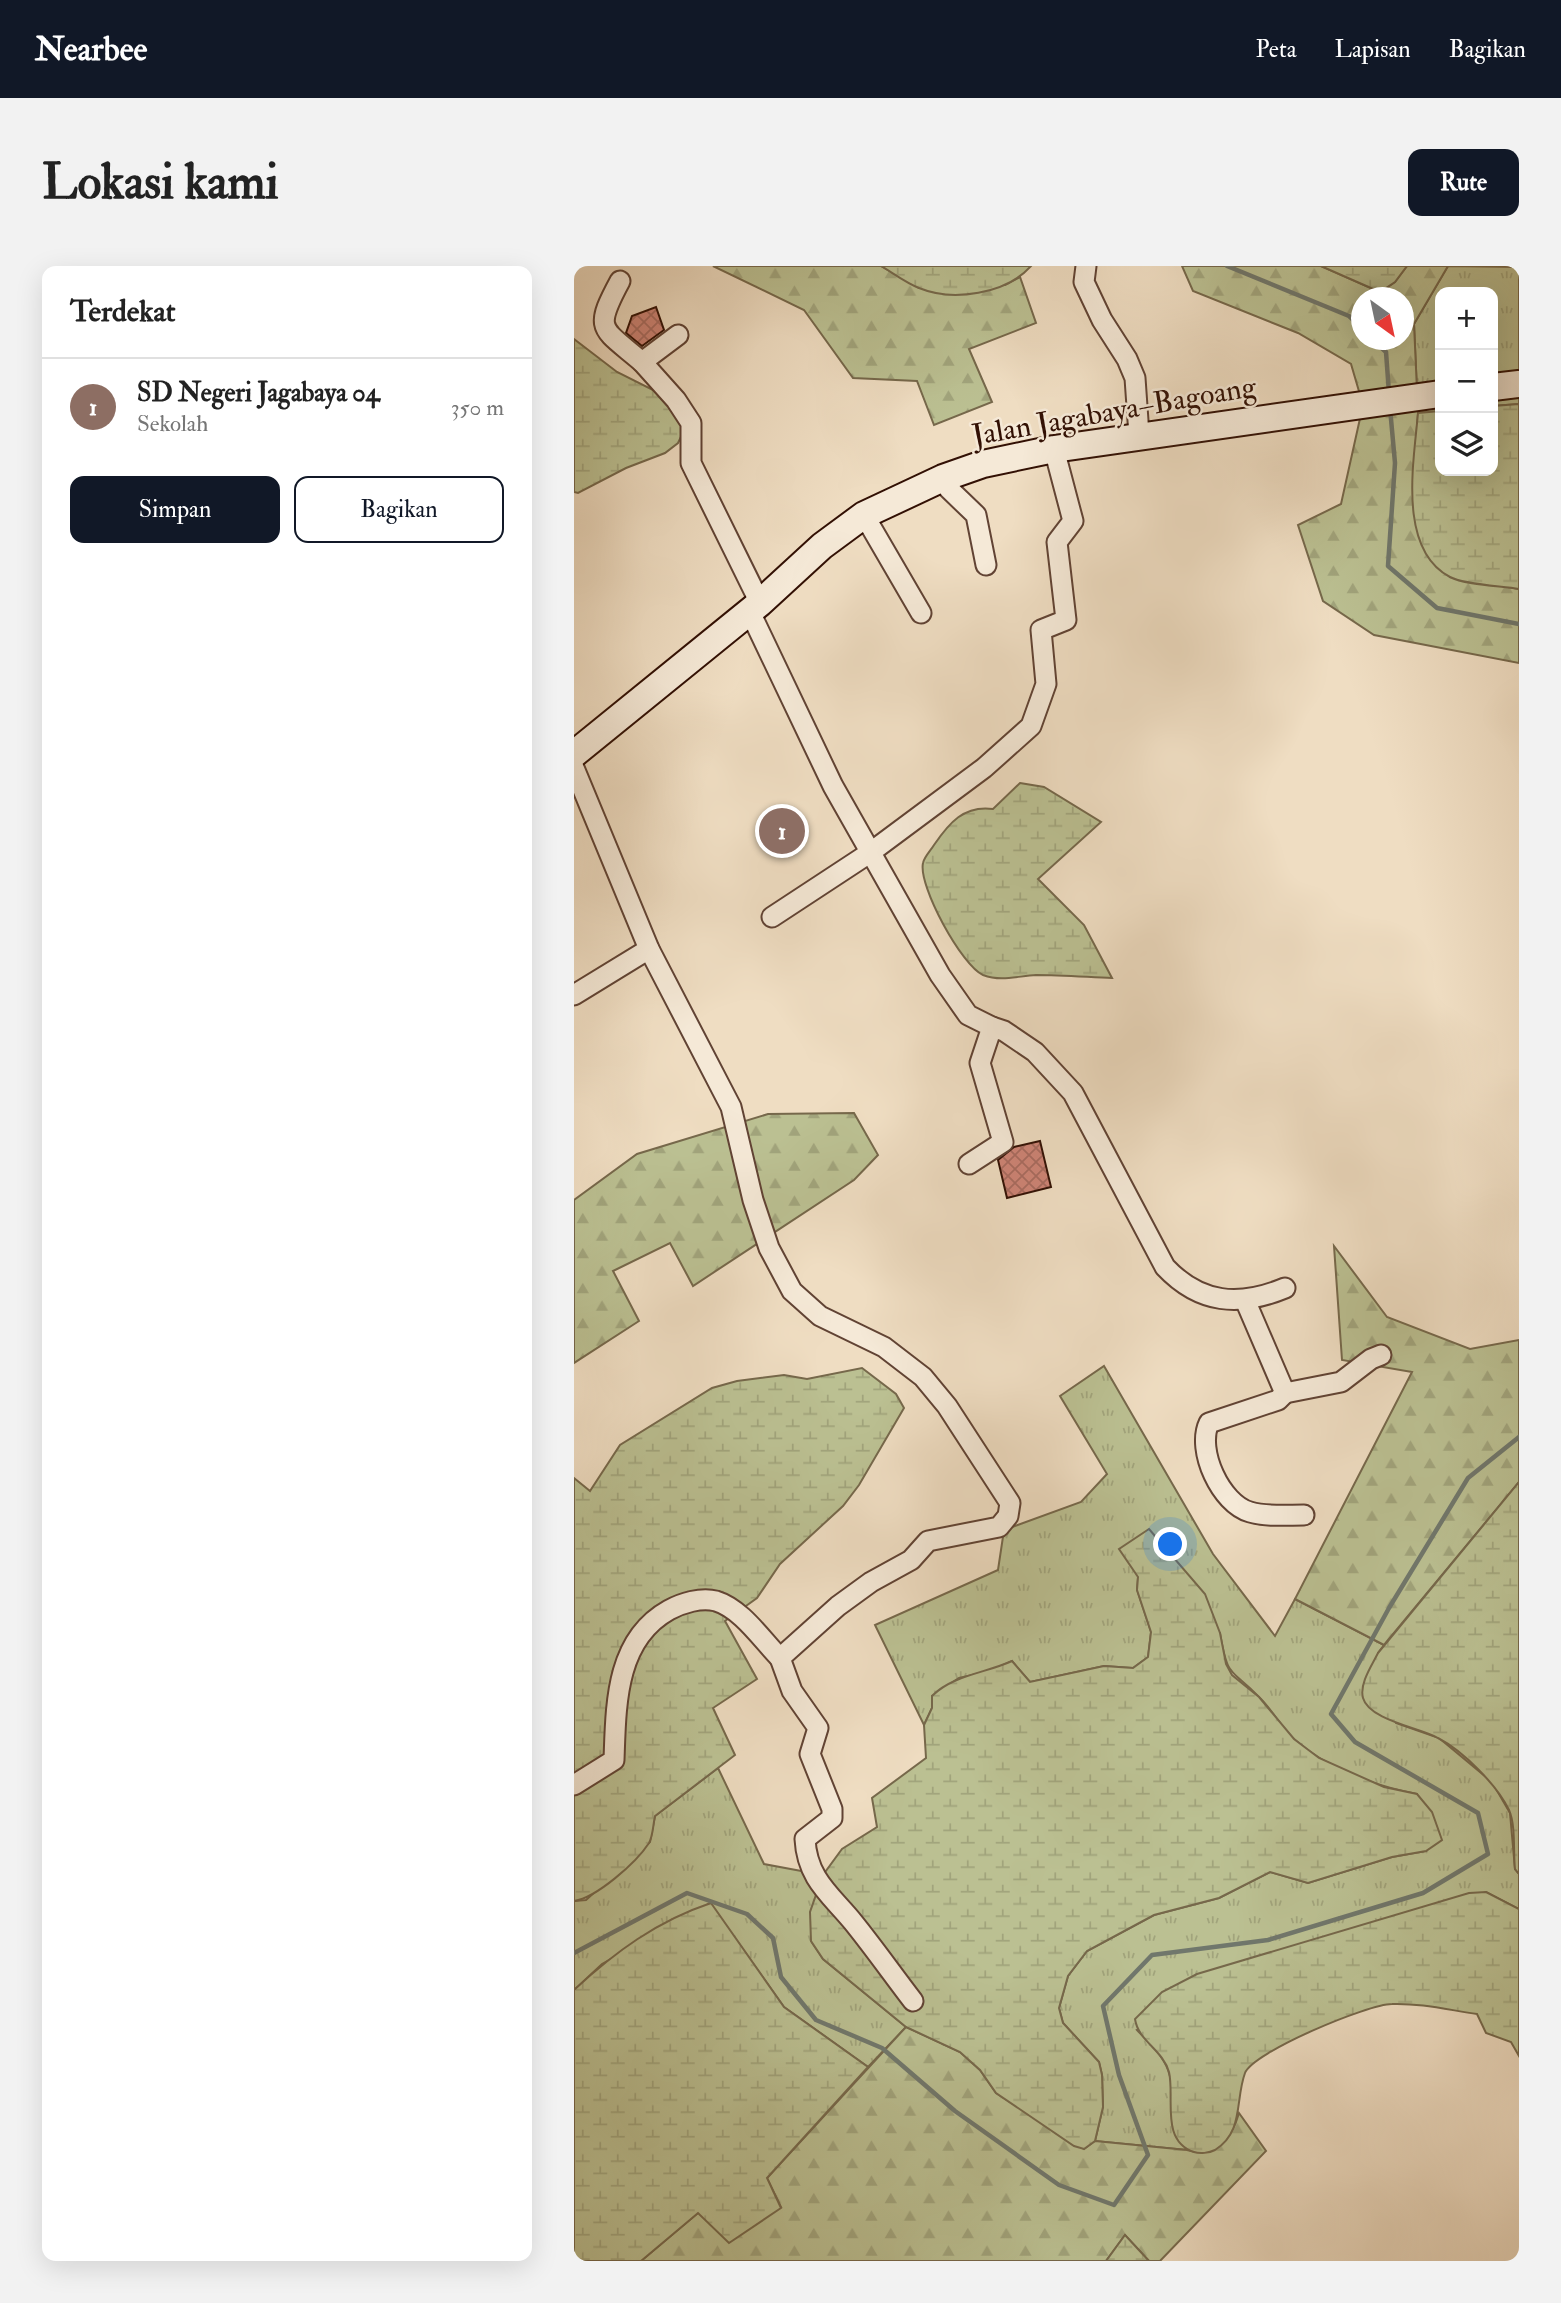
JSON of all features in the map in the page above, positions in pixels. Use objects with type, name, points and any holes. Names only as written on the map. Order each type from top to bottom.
[{"type":"street","points":[[1086,266],[1084,282],[1135,378],[1139,435]]},
{"type":"street","points":[[620,281],[602,314],[604,327],[642,362],[676,400],[691,423],[691,463],[833,786],[940,975],[968,1015],[1003,1031],[1035,1052],[1073,1093],[1165,1267],[1178,1280],[1209,1298],[1245,1300],[1284,1288]]},
{"type":"street","points":[[642,362],[678,335]]},
{"type":"street","points":[[1498,386],[1519,384]]},
{"type":"street","name":"Jalan Jagabaya–Bagoang","points":[[574,754],[755,608],[822,545],[864,515],[943,478],[983,464],[1054,449],[1435,395]]},
{"type":"street","points":[[772,917],[871,852],[984,768],[1031,726],[1046,684],[1041,630],[1044,626],[1066,620],[1057,542],[1073,521],[1054,449]]},
{"type":"street","points":[[943,478],[948,489],[976,514],[986,565]]},
{"type":"street","points":[[864,515],[920,613]]},
{"type":"street","points":[[574,768],[649,949],[731,1107],[753,1200],[769,1248],[792,1290],[820,1316],[884,1346],[923,1377],[947,1406],[1010,1503],[1008,1516],[999,1527],[928,1541],[911,1560],[871,1582],[838,1606],[780,1658]]},
{"type":"street","points":[[574,995],[649,949]]},
{"type":"street","points":[[969,1164],[1003,1142],[980,1063],[992,1027]]},
{"type":"street","points":[[1245,1300],[1285,1394]]},
{"type":"street","points":[[1304,1515],[1252,1513],[1244,1510],[1233,1501],[1207,1465],[1203,1435],[1209,1423],[1278,1400],[1285,1394],[1341,1382],[1381,1355]]},
{"type":"street","points":[[574,1784],[614,1760],[616,1695],[622,1672],[641,1633],[656,1618],[694,1601],[715,1601],[735,1612],[780,1658],[792,1691],[818,1728],[810,1755],[832,1810],[829,1822],[805,1839],[805,1852],[825,1894],[852,1920],[913,2001]]},
{"type":"green space","points":[[713,266],[881,266],[919,288],[1005,285],[1020,277],[1036,323],[969,349],[992,402],[934,425],[917,381],[853,378],[804,310]]},
{"type":"green space","points":[[881,266],[1031,266],[1020,276],[994,289],[963,295],[919,288]]},
{"type":"green space","points":[[1182,266],[1321,266],[1369,287],[1351,287],[1351,350],[1414,350],[1414,324],[1418,413],[1413,477],[1450,577],[1519,589],[1519,663],[1374,635],[1323,601],[1298,525],[1341,504],[1363,405],[1351,364],[1298,333],[1193,291]]},
{"type":"green space","points":[[1321,266],[1407,266],[1388,287],[1369,287]]},
{"type":"green space","points":[[1407,266],[1448,266],[1414,324],[1414,287],[1388,287]]},
{"type":"green space","points":[[1448,266],[1519,267],[1519,404],[1498,406],[1498,287],[1436,287]]},
{"type":"green space","points":[[1435,288],[1435,411],[1418,413],[1414,324]]},
{"type":"green space","points":[[574,339],[617,372],[675,401],[688,422],[678,443],[665,453],[626,468],[578,493],[574,492]]},
{"type":"green space","points":[[1519,404],[1519,589],[1457,580],[1433,564],[1422,546],[1413,502],[1412,479],[1418,413],[1435,411],[1435,476],[1498,476],[1498,406]]},
{"type":"green space","points":[[1020,783],[1044,787],[1101,822],[1038,879],[1084,925],[1112,978],[1036,975],[1003,978],[983,975],[974,969],[953,942],[934,906],[923,874],[925,858],[958,817],[974,810],[993,809]]},
{"type":"green space","points":[[854,1113],[878,1155],[854,1180],[693,1286],[670,1243],[613,1271],[639,1321],[574,1363],[574,1200],[637,1154],[768,1114]]},
{"type":"green space","points":[[1334,1246],[1387,1317],[1470,1349],[1519,1340],[1519,1482],[1384,1645],[1295,1599],[1412,1372],[1342,1360]]},
{"type":"green space","points":[[1104,1366],[1213,1554],[1275,1636],[1295,1599],[1384,1645],[1378,1653],[1396,1723],[1439,1738],[1492,1782],[1510,1813],[1515,1869],[1519,1874],[1519,1909],[1486,1892],[1137,2030],[1158,2053],[1168,2070],[1174,2128],[1187,2150],[1095,2141],[1103,2107],[1099,2062],[1063,2023],[1059,2008],[1068,1976],[1087,1951],[1154,1915],[1219,1898],[1270,1872],[1308,1883],[1392,1857],[1426,1851],[1417,1794],[1385,1786],[1337,1768],[1295,1740],[1265,1703],[1232,1672],[1220,1633],[1138,1577],[1137,1590],[1151,1632],[1148,1657],[1133,1668],[1104,1666],[1030,1682],[1012,1661],[990,1671],[959,1678],[932,1696],[932,1708],[924,1725],[875,1625],[998,1570],[1004,1530],[1081,1502],[1107,1474],[1060,1396]]},
{"type":"green space","points":[[862,1368],[896,1394],[904,1408],[859,1485],[843,1506],[780,1564],[757,1598],[725,1621],[757,1679],[713,1708],[735,1755],[655,1816],[649,1843],[625,1869],[604,1887],[574,1901],[574,1478],[590,1491],[620,1445],[712,1388],[737,1381],[784,1375],[807,1379]]},
{"type":"green space","points":[[1519,1482],[1519,1874],[1515,1869],[1511,1816],[1504,1800],[1488,1780],[1448,1744],[1375,1712],[1367,1706],[1362,1693],[1378,1653]]},
{"type":"green space","points":[[1149,1529],[1205,1594],[1220,1633],[1226,1664],[1232,1675],[1259,1697],[1294,1739],[1319,1758],[1384,1787],[1417,1794],[1432,1812],[1442,1840],[1426,1851],[1392,1857],[1308,1883],[1270,1872],[1219,1898],[1154,1915],[1087,1951],[1068,1976],[1059,2008],[1063,2023],[1099,2062],[1102,2075],[1103,2107],[1095,2141],[1084,2149],[1074,2146],[996,2093],[980,2070],[960,2052],[906,2027],[823,1959],[811,1941],[810,1912],[823,1875],[842,1849],[877,1827],[872,1798],[926,1758],[924,1725],[932,1708],[932,1696],[940,1689],[1012,1661],[1030,1682],[1104,1666],[1133,1668],[1148,1657],[1151,1632],[1137,1590],[1138,1577],[1119,1549]]},
{"type":"green space","points":[[718,1768],[764,1864],[823,1875],[811,1941],[823,1959],[906,2027],[868,2067],[784,2007],[710,1903],[602,1964],[574,1990],[574,1901],[586,1900],[650,1842],[655,1816]]},
{"type":"green space","points":[[1486,1892],[1519,1909],[1519,2056],[1511,2042],[1486,2033],[1477,2014],[1413,2005],[1379,2006],[1337,2020],[1268,2053],[1245,2073],[1235,2125],[1224,2143],[1215,2150],[1204,2153],[1194,2152],[1183,2146],[1173,2128],[1169,2072],[1166,2064],[1141,2033],[1135,2019],[1162,1992],[1197,1974],[1469,1893]]},
{"type":"green space","points":[[711,1903],[784,2007],[868,2067],[767,2178],[781,2208],[729,2243],[698,2213],[641,2261],[574,2261],[574,1990],[605,1963],[655,1928]]},
{"type":"green space","points":[[906,2027],[960,2052],[980,2070],[996,2093],[1084,2149],[1095,2141],[1205,2151],[1213,2149],[1226,2138],[1239,2113],[1266,2151],[1160,2261],[1149,2261],[1125,2235],[1106,2261],[641,2261],[698,2213],[781,2207],[767,2178]]},
{"type":"green space","points":[[1125,2235],[1149,2261],[1106,2261]]},
{"type":"building","points":[[656,307],[664,330],[642,346],[626,333],[632,316]]},
{"type":"building","points":[[1040,1141],[1051,1187],[1007,1198],[998,1160],[1014,1147]]},
{"type":"waterway","points":[[1227,266],[1351,318]]},
{"type":"waterway","points":[[1384,350],[1389,393]]},
{"type":"waterway","points":[[1390,408],[1395,463],[1388,566],[1437,608],[1519,624]]},
{"type":"waterway","points":[[574,1953],[687,1893],[747,1914],[773,1938],[781,1977],[816,2020],[882,2048],[955,2111],[1059,2185],[1114,2205],[1148,2155],[1119,2075],[1103,2006],[1152,1955],[1268,1940],[1423,1893],[1488,1854],[1478,1813],[1355,1742],[1331,1714],[1389,1608],[1468,1478],[1519,1437]]},
{"type":"place","name":"SD Negeri Jagabaya 04","points":[[782,831]]}]
